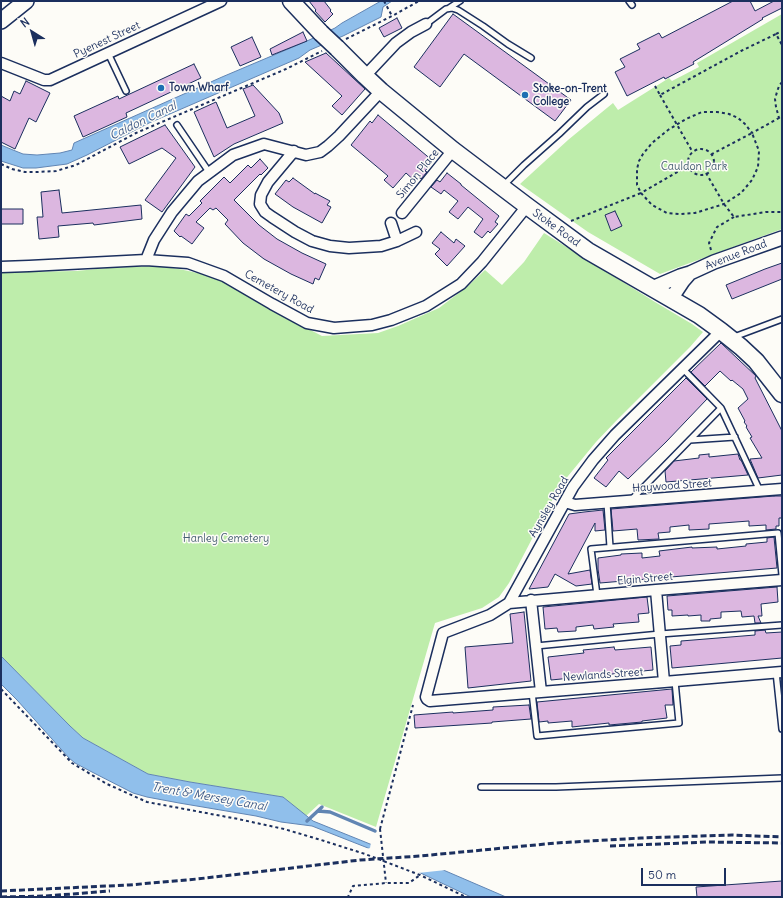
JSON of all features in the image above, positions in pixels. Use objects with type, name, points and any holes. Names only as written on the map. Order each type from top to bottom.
[{"type":"main road","points":[[1,21],[26,1]]},
{"type":"main road","name":"Stoke Road","points":[[291,1],[321,33],[381,91],[454,150],[588,252],[699,314],[726,334],[777,378],[782,394]]},
{"type":"street","name":"Pyenest Street","points":[[1,63],[44,80],[50,80],[205,6],[221,1]]},
{"type":"street","points":[[365,76],[396,43],[411,32],[426,24]]},
{"type":"street","points":[[146,260],[154,240],[172,212],[198,181],[209,172],[233,155],[264,144],[306,155],[320,152],[339,136],[381,91]]},
{"type":"street","name":"Simon Place","points":[[402,213],[454,150]]},
{"type":"street","points":[[294,151],[268,182],[261,195],[260,204],[265,212],[312,241],[330,246],[349,248],[381,246],[397,241],[416,232]]},
{"type":"street","name":"Cemetery Road","points":[[1,267],[146,260],[188,263],[224,276],[307,323],[334,328],[372,325],[391,320],[426,306],[461,284],[482,262],[527,206]]},
{"type":"street","points":[[391,223],[397,241]]},
{"type":"street","name":"Avenue Road","points":[[652,288],[714,262],[782,238]]},
{"type":"street","name":"Avenue Road","points":[[671,299],[690,273]]},
{"type":"street","name":"Aynsley Road","points":[[427,700],[426,697],[443,634],[490,615],[509,603],[564,502],[593,460],[615,435],[683,369],[726,334]]},
{"type":"street","name":"Haywood Street","points":[[564,502],[575,505],[782,489]]},
{"type":"street","name":"Elgin Street","points":[[509,603],[782,580]]},
{"type":"street","points":[[656,590],[664,682]]},
{"type":"street","points":[[531,600],[536,646],[536,692]]},
{"type":"street","name":"Newlands Street","points":[[427,700],[430,701],[779,672]]},
{"type":"lane","points":[[426,24],[446,9],[460,1]]},
{"type":"lane","points":[[446,9],[452,8],[458,10],[531,58]]},
{"type":"lane","points":[[108,53],[126,91]]},
{"type":"lane","points":[[502,188],[524,165],[559,134],[586,107],[604,94]]},
{"type":"lane","points":[[177,125],[209,172]]},
{"type":"lane","points":[[726,334],[782,319]]},
{"type":"lane","points":[[683,369],[721,408],[760,491]]},
{"type":"lane","points":[[630,501],[721,408]]},
{"type":"lane","points":[[690,440],[735,437]]},
{"type":"lane","points":[[607,503],[610,547]]},
{"type":"lane","points":[[597,595],[591,549],[778,533],[782,575]]},
{"type":"lane","points":[[536,646],[660,634],[782,625]]},
{"type":"lane","points":[[779,672],[782,728]]},
{"type":"lane","points":[[536,692],[537,736],[679,723],[675,681]]},
{"type":"lane","points":[[481,787],[556,787],[782,778]]},
{"type":"path","points":[[384,1],[392,16]]},
{"type":"path","points":[[1,164],[12,169],[25,172],[56,171],[76,165],[136,133],[336,46],[419,1]]},
{"type":"path","points":[[660,95],[741,51],[782,31]]},
{"type":"path","points":[[776,34],[782,45]]},
{"type":"path","points":[[782,82],[776,92],[776,107],[779,118],[782,121]]},
{"type":"path","points":[[655,86],[692,151]]},
{"type":"path","points":[[702,112],[729,114],[738,118],[752,133],[759,151],[758,167],[752,180],[741,193],[724,204],[694,213],[667,213],[652,205],[641,193],[637,185],[636,169],[643,154],[652,143],[686,119],[702,112]]},
{"type":"path","points":[[712,154],[779,118]]},
{"type":"path","points":[[701,148],[706,149],[712,154],[714,164],[712,169],[706,174],[698,175],[690,170],[687,159],[692,151],[701,148]]},
{"type":"path","points":[[550,224],[572,221],[641,193],[688,166]]},
{"type":"path","points":[[706,174],[724,204],[734,217]]},
{"type":"path","points":[[714,262],[710,243],[717,227],[734,217],[766,212],[782,212]]},
{"type":"path","points":[[1,689],[72,763],[107,784],[147,802],[238,818],[321,840],[420,875],[466,897]]},
{"type":"path","points":[[386,883],[380,829],[413,705]]},
{"type":"path","points":[[347,897],[353,886],[386,883],[409,883],[420,875]]},
{"type":"green space","name":"Cauldon Park","points":[[782,14],[782,229],[660,274],[588,232],[520,184],[568,140],[613,103],[618,110],[669,78],[672,81],[699,67],[697,63]]},
{"type":"green space","name":"Hanley Cemetery","points":[[544,233],[703,332],[596,442],[559,487],[509,583],[499,597],[482,608],[435,623],[376,827],[319,804],[306,816],[283,797],[148,774],[83,738],[1,656],[1,272],[76,271],[155,266],[179,269],[202,274],[225,282],[280,314],[322,336],[378,333],[439,308],[468,286],[485,270],[502,285],[524,262]]},
{"type":"water","name":"Caldon Canal","points":[[381,1],[392,1],[383,7],[381,17],[343,36],[310,50],[299,58],[149,123],[67,164],[23,168],[1,161],[1,145],[23,154],[37,155],[60,153],[72,150],[74,143],[307,41],[335,28]]},
{"type":"water","name":"Trent & Mersey Canal","points":[[1,656],[83,738],[148,774],[283,797],[313,821],[370,844],[441,869],[506,897],[471,897],[368,848],[312,826],[281,822],[256,816],[147,797],[133,793],[75,763],[69,758],[1,684]]},
{"type":"pier","points":[[371,842],[446,870],[418,873],[366,849],[370,848]]},
{"type":"building","points":[[309,1],[324,1],[333,14],[325,22],[315,11],[316,10]]},
{"type":"building","points":[[733,1],[750,1],[755,11],[774,1],[782,1],[782,8],[762,18],[763,19],[693,62],[694,64],[627,96],[615,72],[625,67],[620,59],[640,49],[637,44],[659,33],[662,38]]},
{"type":"building","points":[[453,14],[571,100],[555,121],[464,54],[440,87],[414,67]]},
{"type":"building","points":[[397,18],[402,28],[384,37],[379,28]]},
{"type":"building","points":[[303,32],[307,41],[272,55],[270,49]]},
{"type":"building","points":[[252,37],[261,57],[240,66],[231,47]]},
{"type":"building","points":[[326,53],[365,89],[342,115],[332,106],[342,96],[305,62]]},
{"type":"building","points":[[194,64],[201,78],[126,113],[127,117],[83,137],[74,116],[118,96],[119,99]]},
{"type":"building","points":[[26,81],[50,93],[36,122],[29,118],[15,149],[1,142],[1,96],[10,101],[14,91],[20,94]]},
{"type":"building","points":[[253,85],[279,113],[283,123],[234,144],[214,157],[194,112],[216,102],[227,128],[255,116],[243,89]]},
{"type":"building","points":[[378,115],[433,161],[421,179],[420,177],[416,182],[406,173],[393,188],[384,180],[388,176],[351,145],[370,121],[372,123]]},
{"type":"building","points":[[165,125],[195,167],[162,212],[145,200],[176,158],[162,148],[129,164],[120,147]]},
{"type":"building","points":[[260,159],[268,168],[234,200],[259,225],[277,239],[326,264],[319,280],[315,278],[313,284],[264,259],[243,243],[225,224],[228,220],[216,208],[213,210],[210,208],[196,222],[204,228],[192,244],[181,236],[180,237],[174,231],[186,214],[189,216],[202,203],[200,201],[224,177],[230,183],[248,165],[251,168]]},
{"type":"building","points":[[447,173],[499,216],[495,222],[498,224],[490,233],[488,231],[482,238],[474,232],[483,219],[468,207],[458,219],[449,212],[458,201],[444,190],[441,194],[431,187],[437,180],[440,182]]},
{"type":"building","points":[[293,178],[315,194],[330,201],[327,205],[331,207],[322,223],[293,207],[275,194],[286,180],[289,182]]},
{"type":"building","points":[[59,190],[62,213],[141,205],[142,219],[94,225],[93,223],[58,226],[59,237],[39,239],[37,217],[43,217],[41,192]]},
{"type":"building","points":[[1,209],[23,209],[23,224],[1,224]]},
{"type":"building","points":[[615,211],[622,226],[611,231],[605,215]]},
{"type":"building","points":[[441,232],[454,243],[456,239],[465,246],[447,266],[435,254],[440,249],[432,243]]},
{"type":"building","points":[[782,263],[782,279],[732,299],[726,285]]},
{"type":"building","points":[[721,343],[756,376],[755,378],[782,431],[782,475],[758,478],[750,459],[762,458],[750,438],[752,437],[738,408],[748,399],[743,389],[720,371],[705,386],[691,372]]},
{"type":"building","points":[[686,378],[707,399],[628,479],[619,471],[606,487],[594,478],[608,460],[606,458]]},
{"type":"building","points":[[709,454],[709,457],[738,454],[748,475],[666,482],[665,471],[674,461],[699,458],[699,455]]},
{"type":"building","points":[[782,496],[782,518],[779,518],[779,526],[776,526],[776,529],[766,530],[766,525],[749,526],[749,521],[709,524],[709,529],[689,530],[689,525],[670,527],[670,532],[658,533],[659,539],[638,540],[637,529],[613,531],[611,509]]},
{"type":"building","points":[[603,510],[605,530],[595,531],[595,523],[568,574],[590,570],[592,584],[576,586],[555,574],[548,587],[529,589],[569,514]]},
{"type":"building","points":[[774,537],[777,568],[600,583],[598,558],[621,554],[642,553],[642,558],[660,556],[659,551],[692,547],[717,547],[717,549],[746,546],[746,544],[767,542],[767,538]]},
{"type":"building","points":[[777,587],[778,602],[761,604],[762,616],[758,616],[761,623],[755,623],[754,616],[742,617],[741,611],[721,612],[721,618],[710,619],[710,621],[701,621],[701,615],[672,616],[672,610],[668,610],[667,596]]},
{"type":"building","points":[[647,597],[649,613],[638,614],[639,622],[613,624],[614,627],[594,629],[593,625],[576,627],[576,631],[558,632],[557,628],[545,629],[543,607]]},
{"type":"building","points":[[524,612],[531,681],[468,688],[465,647],[513,643],[510,614]]},
{"type":"building","points":[[765,630],[766,633],[782,632],[782,658],[672,668],[670,646],[681,645],[681,641],[755,635],[755,631]]},
{"type":"building","points":[[614,647],[615,650],[651,647],[653,670],[551,680],[548,657],[584,653],[583,650]]},
{"type":"building","points":[[672,689],[673,705],[665,705],[667,718],[642,722],[609,725],[609,723],[572,727],[572,721],[548,723],[548,721],[539,722],[537,702]]},
{"type":"building","points":[[529,705],[531,719],[415,728],[414,715],[493,710],[493,707]]},
{"type":"building","points":[[782,881],[782,897],[697,897],[696,887]]},
{"type":"waterway","points":[[307,821],[322,807]]},
{"type":"waterway","points":[[318,811],[330,812],[375,831]]},
{"type":"railway","points":[[1,891],[129,885],[197,879],[360,860],[556,843],[732,835],[782,837]]},
{"type":"railway","points":[[610,846],[706,842],[782,843]]},
{"type":"railway","points":[[1,897],[46,896],[110,891]]},
{"type":"place","name":"Town Wharf","points":[[161,88]]},
{"type":"place","name":"Stoke-on-Trent College","points":[[525,95]]}]
